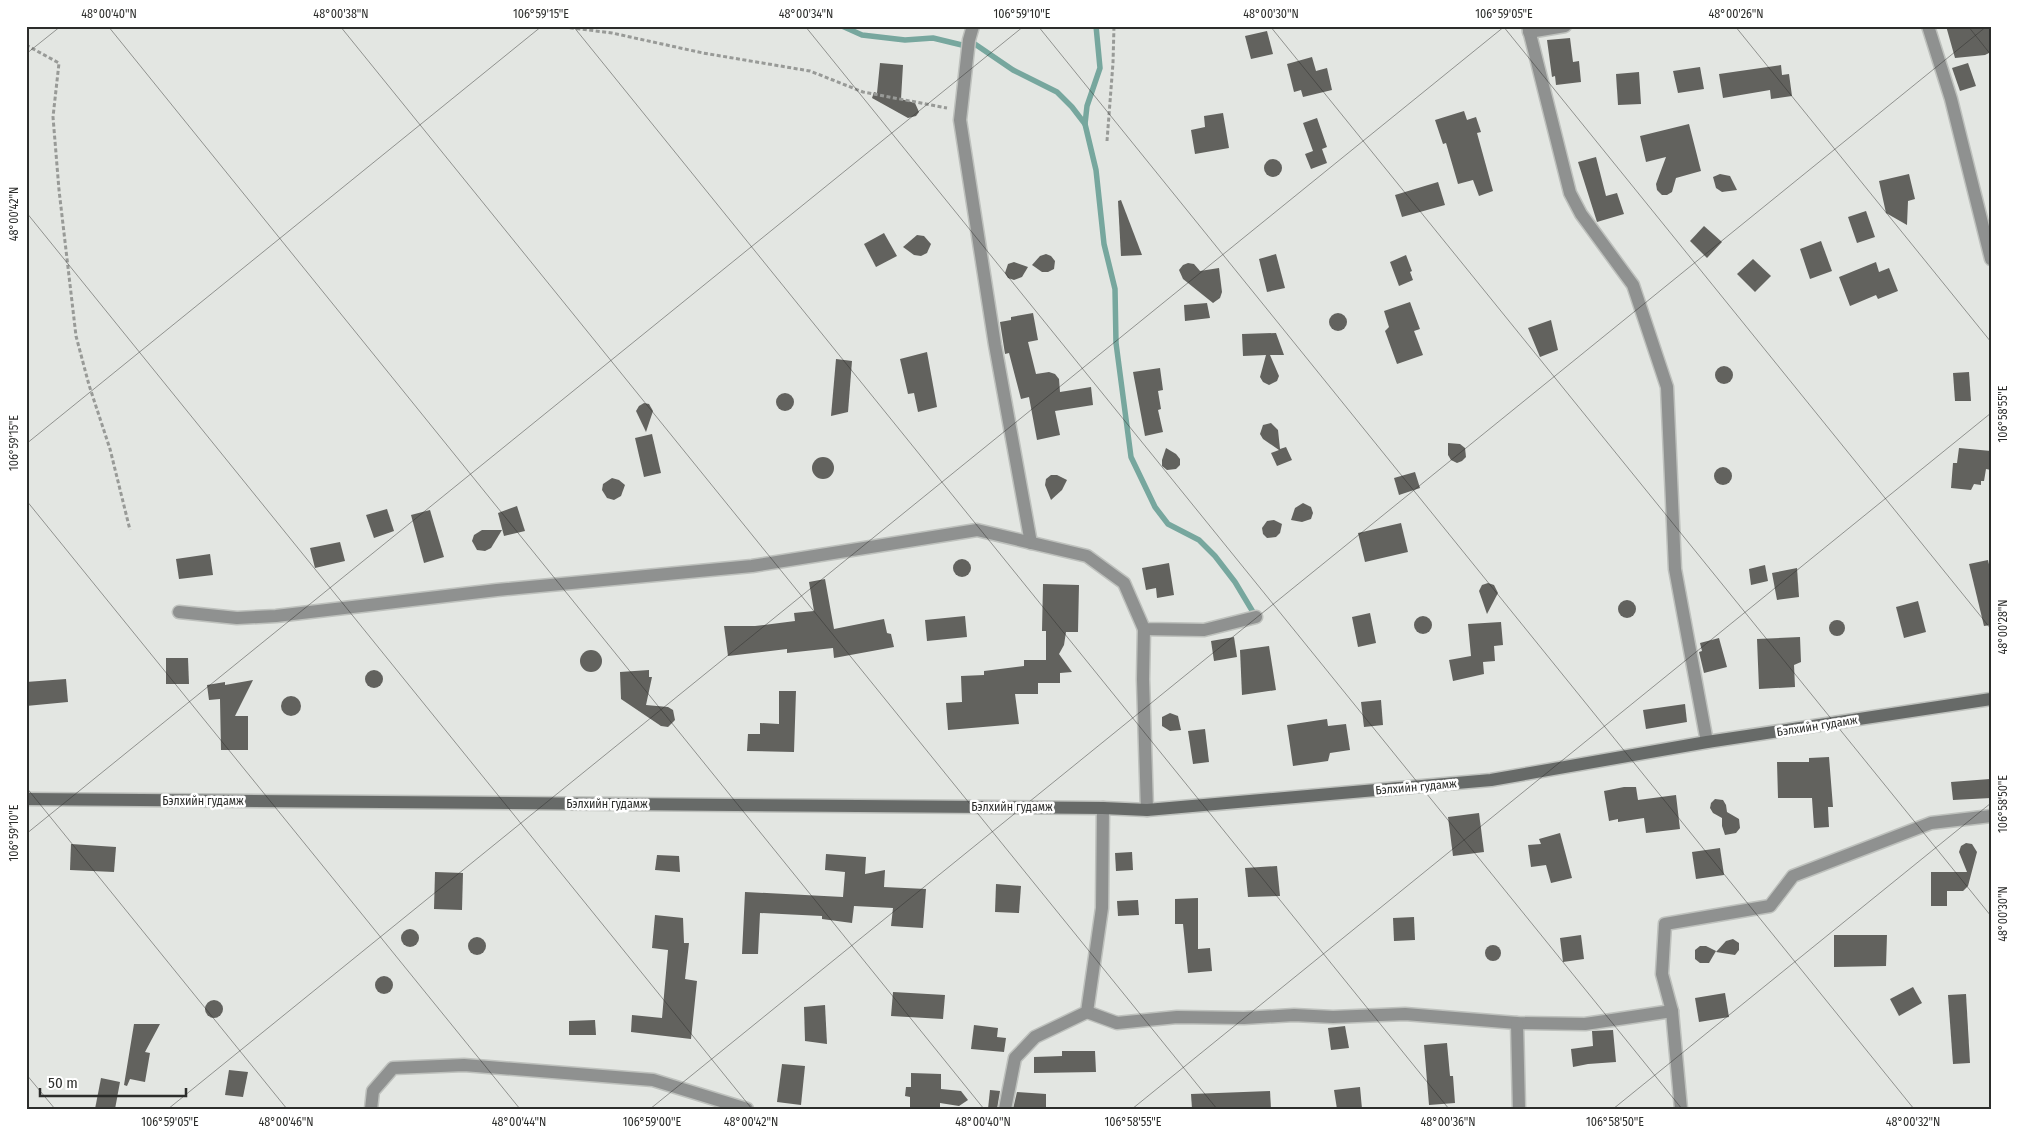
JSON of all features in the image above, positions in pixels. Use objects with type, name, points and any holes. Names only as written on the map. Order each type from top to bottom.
[{"type":"main road","name":"Бэлхийн гудамж","points":[[26,799],[1103,808],[1146,810],[1491,780],[1707,742],[1991,699]]},
{"type":"street","points":[[973,26],[969,40],[960,120],[995,345],[1031,543]]},
{"type":"street","points":[[1565,26],[1529,29],[1570,193],[1581,214],[1633,285],[1667,387],[1675,569],[1707,742]]},
{"type":"street","points":[[1928,26],[1951,98],[1991,259]]},
{"type":"street","points":[[179,612],[237,618],[276,616],[497,590],[752,566],[977,530],[1086,556],[1124,583],[1144,629],[1143,679],[1146,810]]},
{"type":"street","points":[[1144,629],[1204,630],[1256,617]]},
{"type":"street","points":[[1088,1012],[1102,908],[1103,808]]},
{"type":"street","points":[[1681,1109],[1672,1012],[1662,974],[1666,924],[1770,906],[1793,876],[1931,823],[1991,816]]},
{"type":"street","points":[[1005,1109],[1015,1058],[1035,1037],[1088,1012],[1117,1023],[1177,1017],[1244,1018],[1294,1015],[1334,1017],[1405,1014],[1517,1023],[1586,1024],[1672,1012]]},
{"type":"street","points":[[1517,1023],[1519,1109]]},
{"type":"street","points":[[371,1109],[373,1090],[393,1068],[464,1066],[652,1080],[747,1109]]},
{"type":"path","points":[[557,26],[612,33],[703,53],[810,71],[863,92],[950,109],[960,120]]},
{"type":"path","points":[[1107,141],[1114,26]]},
{"type":"path","points":[[26,45],[58,63],[53,117],[59,190],[76,336],[89,385],[110,449],[130,530]]},
{"type":"building","points":[[1946,26],[1991,26],[1991,52],[1985,55],[1955,58]]},
{"type":"building","points":[[1267,31],[1273,54],[1251,59],[1245,36]]},
{"type":"building","points":[[1570,38],[1573,62],[1579,61],[1581,82],[1556,85],[1555,76],[1552,77],[1547,40]]},
{"type":"building","points":[[1312,57],[1316,71],[1327,68],[1332,90],[1303,97],[1301,90],[1294,92],[1287,64]]},
{"type":"building","points":[[880,63],[903,65],[901,99],[915,103],[919,112],[916,116],[908,118],[872,98],[874,92],[877,93]]},
{"type":"building","points":[[1968,63],[1976,86],[1960,91],[1952,68]]},
{"type":"building","points":[[1781,65],[1782,75],[1789,74],[1792,96],[1771,99],[1770,90],[1723,98],[1719,74]]},
{"type":"building","points":[[1700,67],[1704,89],[1678,93],[1673,71]]},
{"type":"building","points":[[1639,72],[1641,104],[1618,105],[1616,74]]},
{"type":"building","points":[[1464,111],[1467,120],[1476,117],[1481,132],[1477,133],[1493,191],[1479,196],[1473,180],[1458,184],[1446,143],[1443,144],[1435,120]]},
{"type":"building","points":[[1223,113],[1229,148],[1195,154],[1191,130],[1205,127],[1204,116]]},
{"type":"building","points":[[1317,118],[1327,147],[1322,149],[1327,163],[1311,169],[1305,154],[1313,151],[1303,123]]},
{"type":"building","points":[[1689,124],[1701,171],[1676,178],[1672,192],[1662,195],[1657,190],[1656,184],[1666,157],[1646,162],[1640,136]]},
{"type":"building","points":[[1596,157],[1606,196],[1617,193],[1624,214],[1597,222],[1578,162]]},
{"type":"building","points":[[1269,159],[1277,159],[1282,164],[1280,175],[1269,177],[1264,172],[1264,164]]},
{"type":"building","points":[[1720,174],[1730,176],[1737,190],[1722,192],[1716,188],[1713,177]]},
{"type":"building","points":[[1909,174],[1915,199],[1908,201],[1907,225],[1886,213],[1879,181]]},
{"type":"building","points":[[1438,182],[1445,205],[1402,217],[1395,195]]},
{"type":"building","points":[[1121,200],[1142,255],[1121,256],[1118,201]]},
{"type":"building","points":[[1866,211],[1875,237],[1857,243],[1848,217]]},
{"type":"building","points":[[1704,226],[1722,242],[1707,258],[1690,241]]},
{"type":"building","points":[[884,233],[897,256],[876,267],[864,244]]},
{"type":"building","points":[[917,235],[924,236],[931,244],[927,253],[921,256],[914,255],[903,247]]},
{"type":"building","points":[[1821,241],[1832,271],[1810,279],[1800,249]]},
{"type":"building","points":[[1046,254],[1055,261],[1054,269],[1042,272],[1032,265],[1040,256]]},
{"type":"building","points":[[1276,254],[1285,288],[1267,292],[1259,259]]},
{"type":"building","points":[[1406,255],[1413,280],[1399,286],[1390,262]]},
{"type":"building","points":[[1753,259],[1771,276],[1755,292],[1737,274]]},
{"type":"building","points":[[1014,262],[1028,267],[1022,277],[1014,280],[1008,278],[1005,273],[1008,264]]},
{"type":"building","points":[[1876,262],[1879,272],[1889,268],[1898,291],[1878,299],[1876,295],[1850,306],[1839,277]]},
{"type":"building","points":[[1188,263],[1194,264],[1200,271],[1219,268],[1222,292],[1220,298],[1213,303],[1183,279],[1179,270]]},
{"type":"building","points":[[1410,302],[1420,329],[1414,331],[1423,355],[1397,364],[1385,331],[1389,327],[1384,311]]},
{"type":"building","points":[[1207,303],[1210,318],[1185,321],[1184,305]]},
{"type":"building","points":[[1033,313],[1038,340],[1028,342],[1036,374],[1049,372],[1055,374],[1059,379],[1060,392],[1091,387],[1093,405],[1055,411],[1060,435],[1037,440],[1029,397],[1021,399],[1009,353],[1005,354],[1000,322],[1011,320],[1011,317]]},
{"type":"building","points":[[1334,313],[1342,313],[1347,318],[1345,329],[1334,331],[1329,326],[1329,318]]},
{"type":"building","points":[[1551,320],[1558,350],[1540,357],[1528,328]]},
{"type":"building","points":[[1276,333],[1284,355],[1270,355],[1279,376],[1277,381],[1269,385],[1263,382],[1260,377],[1266,355],[1243,356],[1242,334]]},
{"type":"building","points":[[927,352],[937,407],[918,412],[914,393],[908,394],[900,359]]},
{"type":"building","points":[[836,359],[852,361],[848,412],[831,416]]},
{"type":"building","points":[[1720,366],[1728,366],[1733,371],[1731,382],[1720,384],[1715,379],[1715,371]]},
{"type":"building","points":[[1160,368],[1163,390],[1158,391],[1161,409],[1158,410],[1163,432],[1145,436],[1133,372]]},
{"type":"building","points":[[1969,372],[1971,401],[1955,401],[1953,373]]},
{"type":"building","points":[[781,393],[789,393],[794,398],[792,409],[781,411],[776,406],[776,398]]},
{"type":"building","points":[[644,403],[649,404],[653,411],[646,432],[636,411]]},
{"type":"building","points":[[1271,423],[1278,430],[1280,449],[1286,447],[1292,460],[1277,466],[1271,453],[1279,450],[1263,439],[1260,434],[1263,425]]},
{"type":"building","points":[[652,434],[661,473],[644,477],[635,438]]},
{"type":"building","points":[[1448,443],[1460,444],[1465,448],[1466,457],[1462,461],[1457,463],[1451,460],[1448,455]]},
{"type":"building","points":[[1166,448],[1180,459],[1180,465],[1176,469],[1167,470],[1162,466]]},
{"type":"building","points":[[1959,448],[1991,451],[1991,470],[1986,469],[1984,481],[1981,481],[1981,485],[1974,484],[1971,490],[1951,488],[1953,463],[1957,463]]},
{"type":"building","points":[[823,457],[831,460],[834,468],[831,476],[823,479],[815,476],[812,468],[815,460]]},
{"type":"building","points":[[1719,467],[1727,467],[1732,472],[1730,483],[1719,485],[1714,480],[1714,472]]},
{"type":"building","points":[[1415,472],[1420,488],[1399,495],[1394,478]]},
{"type":"building","points":[[1051,475],[1057,475],[1067,480],[1062,490],[1051,500],[1045,485],[1046,479]]},
{"type":"building","points":[[612,478],[619,480],[625,485],[621,496],[614,500],[607,498],[602,490],[603,484]]},
{"type":"building","points":[[1303,503],[1311,507],[1313,513],[1311,519],[1302,522],[1291,520],[1295,508]]},
{"type":"building","points":[[517,506],[525,531],[504,536],[498,513]]},
{"type":"building","points":[[387,509],[394,531],[374,538],[366,515]]},
{"type":"building","points":[[430,510],[444,557],[424,563],[411,515]]},
{"type":"building","points":[[1274,520],[1282,524],[1280,533],[1276,537],[1267,538],[1263,534],[1262,528],[1267,521]]},
{"type":"building","points":[[1401,523],[1408,552],[1365,562],[1358,533]]},
{"type":"building","points":[[482,530],[502,530],[491,548],[485,551],[477,550],[472,541],[474,535]]},
{"type":"building","points":[[340,542],[345,561],[315,568],[310,548]]},
{"type":"building","points":[[210,554],[213,575],[179,579],[176,559]]},
{"type":"building","points":[[958,559],[966,559],[971,564],[969,575],[958,577],[953,572],[953,564]]},
{"type":"building","points":[[1988,560],[1991,573],[1991,625],[1984,626],[1969,564]]},
{"type":"building","points":[[1169,563],[1174,595],[1157,598],[1156,588],[1146,590],[1142,568]]},
{"type":"building","points":[[1765,565],[1768,581],[1751,585],[1749,569]]},
{"type":"building","points":[[1797,568],[1799,597],[1777,600],[1772,573]]},
{"type":"building","points":[[825,579],[834,629],[884,619],[887,633],[891,634],[894,647],[834,658],[833,648],[787,653],[787,649],[728,656],[724,626],[755,626],[795,621],[794,613],[814,611],[809,582]]},
{"type":"building","points":[[1488,583],[1494,585],[1498,593],[1487,614],[1479,591],[1482,585]]},
{"type":"building","points":[[1043,584],[1079,585],[1078,632],[1066,632],[1064,645],[1059,654],[1072,672],[1060,673],[1060,683],[1038,683],[1038,694],[1015,694],[1019,724],[948,730],[946,703],[962,702],[961,676],[984,675],[984,671],[1024,666],[1024,660],[1046,660],[1046,631],[1042,631]]},
{"type":"building","points":[[1623,600],[1631,600],[1636,605],[1634,616],[1623,618],[1618,613],[1618,605]]},
{"type":"building","points":[[1918,601],[1926,632],[1904,638],[1896,607]]},
{"type":"building","points":[[1370,613],[1376,643],[1358,647],[1352,617]]},
{"type":"building","points":[[965,616],[967,637],[927,641],[925,620]]},
{"type":"building","points":[[1419,616],[1427,616],[1432,621],[1430,632],[1419,634],[1414,629],[1414,621]]},
{"type":"building","points":[[1834,620],[1840,620],[1845,625],[1843,634],[1834,636],[1829,631],[1829,625]]},
{"type":"building","points":[[1501,622],[1503,645],[1494,646],[1495,661],[1483,662],[1484,674],[1453,681],[1449,660],[1471,656],[1468,624]]},
{"type":"building","points":[[1234,637],[1237,657],[1214,661],[1211,641]]},
{"type":"building","points":[[1800,637],[1801,662],[1794,665],[1795,687],[1759,689],[1757,639]]},
{"type":"building","points":[[1719,638],[1727,667],[1704,673],[1699,652],[1702,651],[1700,643]]},
{"type":"building","points":[[1269,646],[1276,690],[1242,695],[1240,650]]},
{"type":"building","points":[[591,650],[599,653],[602,661],[599,669],[591,672],[583,669],[580,661],[583,653]]},
{"type":"building","points":[[166,658],[188,658],[189,684],[166,684]]},
{"type":"building","points":[[370,670],[378,670],[383,675],[381,686],[370,688],[365,683],[365,675]]},
{"type":"building","points":[[649,670],[649,677],[652,677],[646,705],[668,707],[673,710],[675,720],[668,727],[661,726],[621,699],[620,672]]},
{"type":"building","points":[[66,679],[68,702],[26,706],[26,682]]},
{"type":"building","points":[[253,680],[235,716],[248,716],[248,750],[221,750],[220,699],[209,700],[207,685],[225,682],[225,685]]},
{"type":"building","points":[[779,691],[796,691],[794,752],[747,751],[748,734],[760,734],[760,723],[779,724]]},
{"type":"building","points":[[291,696],[298,699],[301,706],[298,713],[291,716],[284,713],[281,706],[284,699]]},
{"type":"building","points":[[1381,700],[1383,725],[1364,727],[1361,702]]},
{"type":"building","points":[[1685,704],[1687,722],[1646,729],[1643,710]]},
{"type":"building","points":[[1170,713],[1178,716],[1181,730],[1170,731],[1162,726],[1162,717]]},
{"type":"building","points":[[1327,719],[1328,726],[1346,724],[1350,750],[1330,753],[1328,761],[1293,766],[1287,725]]},
{"type":"building","points":[[1205,729],[1209,762],[1193,764],[1188,731]]},
{"type":"building","points":[[1829,757],[1833,807],[1828,807],[1829,827],[1814,828],[1812,798],[1778,798],[1777,762],[1809,762],[1809,758]]},
{"type":"building","points":[[1990,779],[1991,798],[1953,800],[1951,782]]},
{"type":"building","points":[[1636,787],[1638,800],[1676,795],[1680,829],[1646,833],[1644,818],[1618,822],[1618,819],[1609,821],[1604,791]]},
{"type":"building","points":[[1715,799],[1723,800],[1727,812],[1739,819],[1740,828],[1736,833],[1725,835],[1722,818],[1713,813],[1710,808],[1711,803]]},
{"type":"building","points":[[1479,813],[1484,852],[1453,856],[1448,817]]},
{"type":"building","points":[[1560,833],[1572,878],[1551,883],[1546,865],[1531,867],[1528,845],[1541,844],[1539,839]]},
{"type":"building","points":[[1966,843],[1972,844],[1977,852],[1968,886],[1963,891],[1947,891],[1947,906],[1931,906],[1931,872],[1967,872],[1959,852],[1961,846]]},
{"type":"building","points":[[71,844],[116,847],[114,872],[70,870]]},
{"type":"building","points":[[1720,848],[1724,875],[1696,879],[1692,852]]},
{"type":"building","points":[[1132,852],[1133,870],[1116,871],[1115,853]]},
{"type":"building","points":[[826,854],[866,857],[865,874],[885,870],[884,887],[926,889],[923,928],[891,926],[893,908],[854,906],[852,923],[822,919],[822,916],[760,913],[758,954],[742,954],[745,892],[843,897],[845,872],[825,870]]},
{"type":"building","points":[[657,855],[679,856],[680,872],[655,870]]},
{"type":"building","points":[[1277,866],[1280,896],[1248,897],[1245,868]]},
{"type":"building","points":[[435,872],[463,873],[462,910],[434,909]]},
{"type":"building","points":[[996,884],[1021,886],[1019,913],[995,912]]},
{"type":"building","points":[[1198,898],[1198,949],[1210,948],[1212,971],[1188,973],[1183,924],[1175,924],[1175,899]]},
{"type":"building","points":[[1138,900],[1139,915],[1118,916],[1117,901]]},
{"type":"building","points":[[655,915],[683,918],[684,943],[689,943],[685,979],[697,981],[691,1039],[631,1032],[632,1015],[662,1018],[668,950],[652,948]]},
{"type":"building","points":[[1414,917],[1415,940],[1394,941],[1393,918]]},
{"type":"building","points":[[410,929],[416,932],[419,938],[416,944],[410,947],[404,944],[401,938],[404,932]]},
{"type":"building","points":[[1581,935],[1584,959],[1563,962],[1560,938]]},
{"type":"building","points":[[1834,935],[1887,935],[1886,966],[1834,967]]},
{"type":"building","points":[[477,937],[483,940],[486,946],[483,952],[477,955],[471,952],[468,946],[471,940]]},
{"type":"building","points":[[1733,939],[1739,943],[1739,950],[1735,955],[1716,952],[1726,941]]},
{"type":"building","points":[[1490,945],[1496,945],[1501,950],[1499,959],[1490,961],[1485,956],[1485,950]]},
{"type":"building","points":[[1700,946],[1706,946],[1716,951],[1709,963],[1700,963],[1695,959],[1695,950]]},
{"type":"building","points":[[384,976],[390,979],[393,985],[390,991],[384,994],[378,991],[375,985],[378,979]]},
{"type":"building","points":[[1913,987],[1922,1003],[1899,1016],[1890,999]]},
{"type":"building","points":[[893,992],[945,995],[943,1019],[891,1016]]},
{"type":"building","points":[[1725,993],[1729,1017],[1699,1022],[1695,998]]},
{"type":"building","points":[[1966,994],[1970,1063],[1953,1064],[1948,995]]},
{"type":"building","points":[[214,1000],[220,1003],[223,1009],[220,1015],[214,1018],[208,1015],[205,1009],[208,1003]]},
{"type":"building","points":[[825,1005],[827,1044],[805,1041],[804,1007]]},
{"type":"building","points":[[595,1020],[596,1035],[569,1035],[569,1021]]},
{"type":"building","points":[[134,1024],[160,1024],[145,1052],[150,1053],[145,1082],[130,1079],[127,1086],[124,1085]]},
{"type":"building","points":[[974,1025],[998,1028],[997,1037],[1006,1038],[1004,1052],[971,1049]]},
{"type":"building","points":[[1345,1026],[1349,1048],[1331,1050],[1328,1028]]},
{"type":"building","points":[[1613,1030],[1616,1062],[1573,1067],[1571,1049],[1593,1046],[1592,1031]]},
{"type":"building","points":[[1447,1043],[1450,1076],[1453,1076],[1455,1103],[1429,1105],[1424,1045]]},
{"type":"building","points":[[1062,1051],[1095,1051],[1096,1072],[1034,1073],[1034,1057],[1062,1056]]},
{"type":"building","points":[[782,1064],[805,1066],[801,1105],[777,1102]]},
{"type":"building","points":[[229,1070],[248,1072],[243,1097],[225,1095]]},
{"type":"building","points":[[911,1073],[941,1074],[941,1089],[961,1091],[968,1100],[959,1106],[940,1103],[940,1109],[910,1108],[910,1097],[905,1096],[906,1087],[911,1087]]},
{"type":"building","points":[[101,1078],[120,1082],[115,1109],[95,1109]]},
{"type":"building","points":[[1360,1087],[1362,1109],[1337,1109],[1334,1090]]},
{"type":"building","points":[[990,1090],[1000,1091],[997,1109],[988,1109]]},
{"type":"building","points":[[1270,1091],[1271,1109],[1192,1109],[1191,1094]]},
{"type":"building","points":[[1017,1092],[1046,1094],[1046,1109],[1013,1109]]},
{"type":"waterway","points":[[842,26],[862,35],[905,40],[933,38],[966,46],[969,40],[1013,70],[1057,92],[1085,124]]},
{"type":"waterway","points":[[1096,26],[1100,68],[1087,106],[1085,124],[1096,170],[1104,244],[1115,289],[1116,343],[1131,457],[1155,507],[1168,524],[1199,540],[1215,556],[1235,582],[1256,617]]}]
